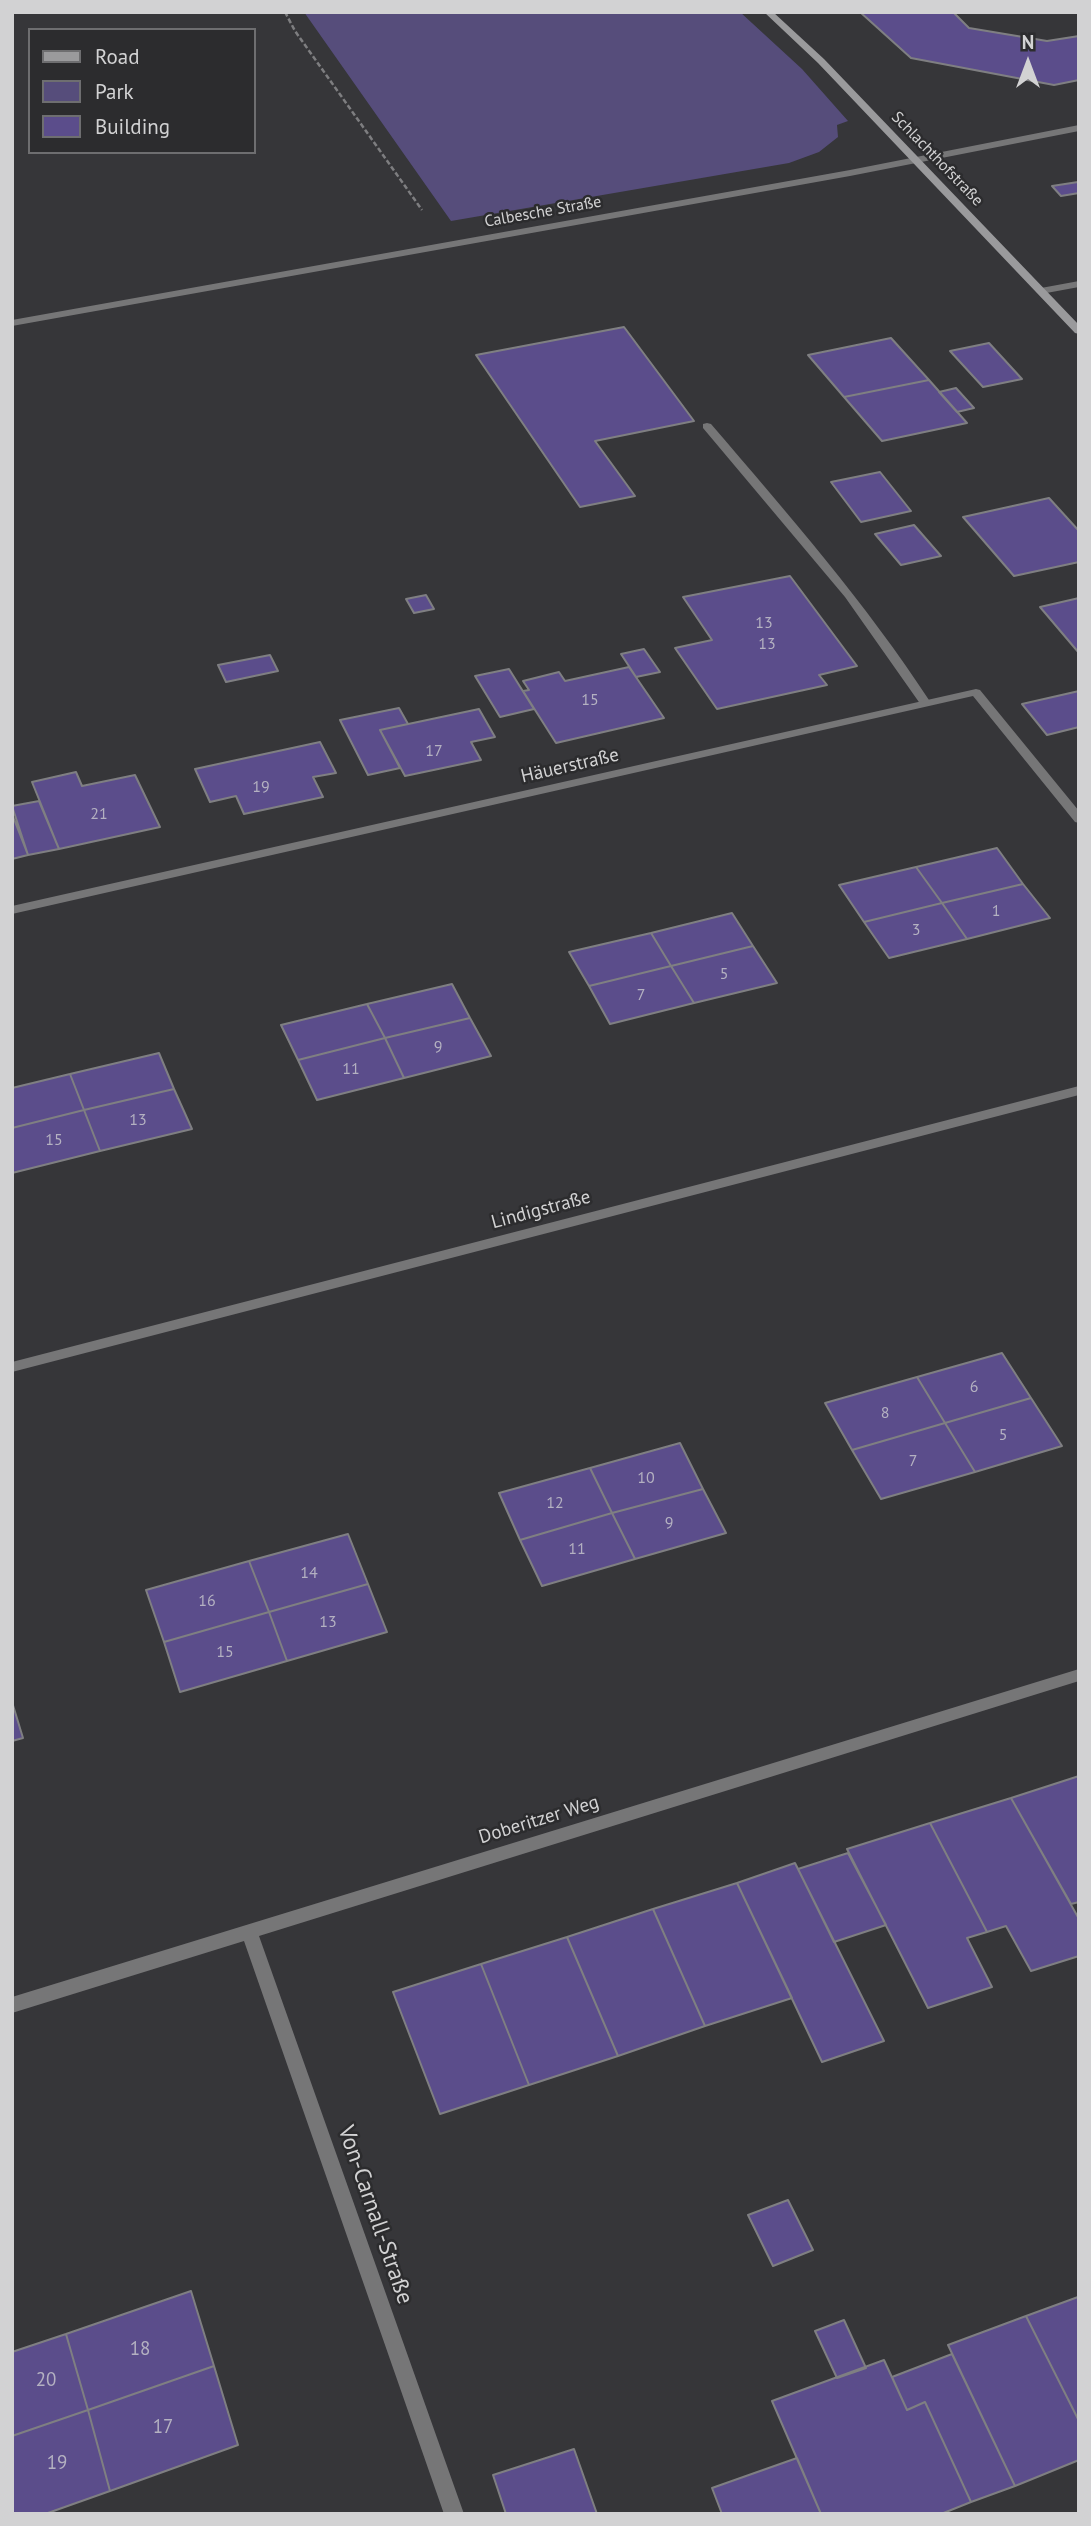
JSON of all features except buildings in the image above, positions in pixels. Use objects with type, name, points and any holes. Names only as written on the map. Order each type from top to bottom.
[{"type":"street","name":"Schlachthofstraße","points":[[768,12],[821,61],[1079,331]]},
{"type":"street","name":"Calbesche Straße","points":[[12,323],[447,246],[1079,128]]},
{"type":"street","points":[[1041,291],[1079,285]]},
{"type":"street","points":[[707,426],[796,530],[886,643],[925,703]]},
{"type":"street","name":"Häuerstraße","points":[[12,910],[976,692],[1079,819]]},
{"type":"street","name":"Lindigstraße","points":[[12,1367],[1079,1090]]},
{"type":"street","name":"Doberitzer Weg","points":[[12,2006],[1079,1675]]},
{"type":"street","name":"Von-Carnall-Straße","points":[[249,1932],[454,2514]]},
{"type":"path","points":[[285,12],[295,31],[447,246]]},
{"type":"green space","points":[[304,12],[740,12],[802,69],[848,121],[837,125],[838,137],[819,152],[789,163],[451,221]]}]
